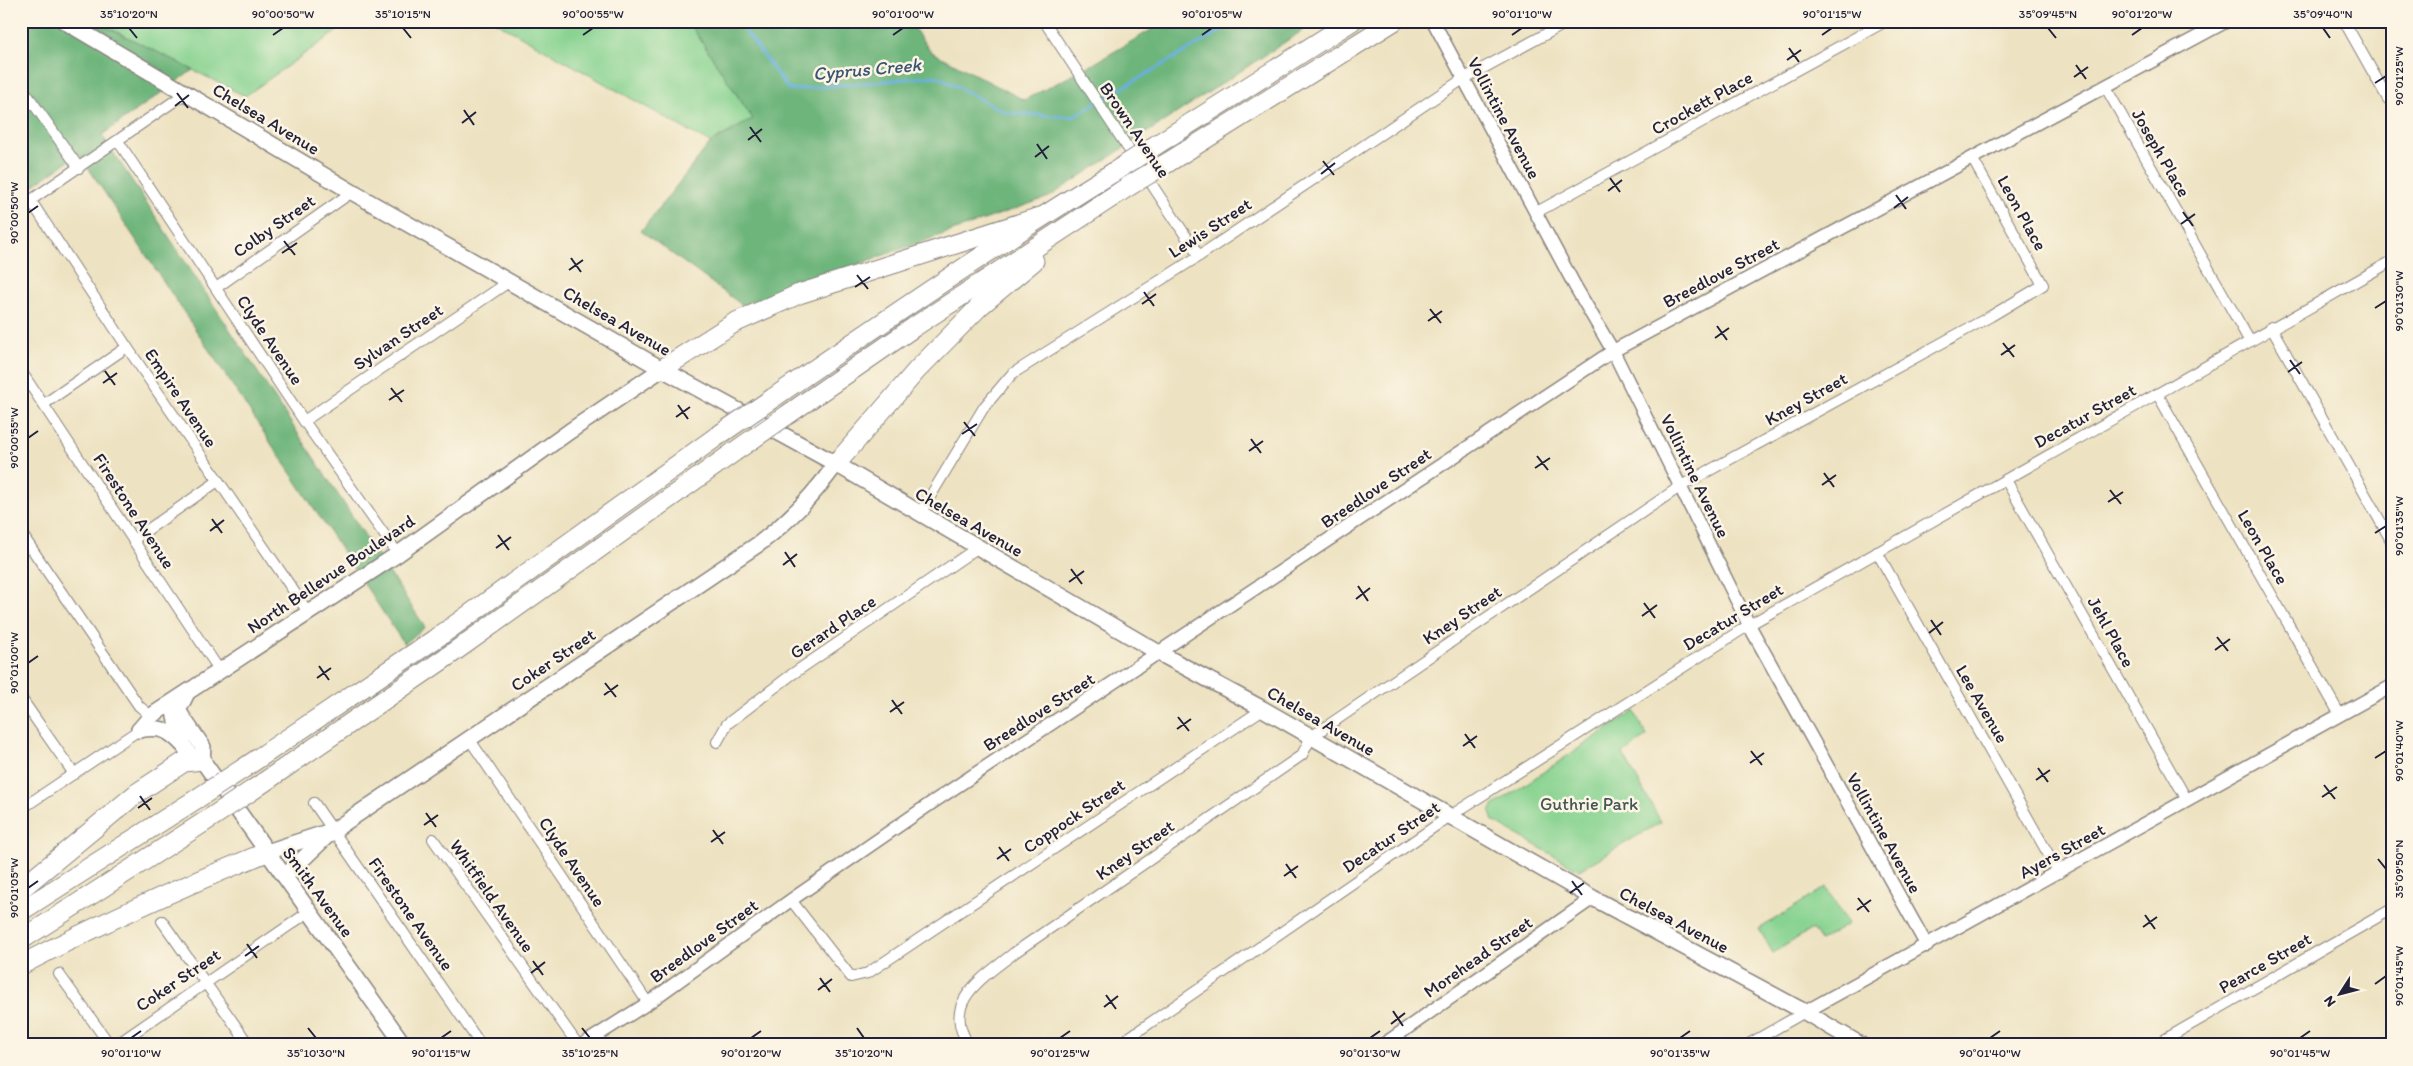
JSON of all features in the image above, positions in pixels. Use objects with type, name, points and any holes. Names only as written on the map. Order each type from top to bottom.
[{"type":"highway","points":[[21,911],[244,768],[441,635],[716,437],[900,310],[1040,217],[1352,21]]},
{"type":"highway","points":[[21,940],[212,817],[451,654],[734,452],[914,327],[1129,186],[1394,21]]},
{"type":"highway","points":[[836,464],[917,370],[980,306],[1104,203]]},
{"type":"highway","points":[[662,369],[734,323],[799,294],[1040,217]]},
{"type":"highway","points":[[21,889],[137,793],[184,762],[202,760]]},
{"type":"highway","points":[[21,965],[67,941],[191,883],[267,852]]},
{"type":"main road","name":"Chelsea Avenue","points":[[64,21],[352,192],[662,369],[836,464],[1159,653],[1311,736],[1593,898],[1805,1012],[1861,1045]]},
{"type":"main road","name":"North Bellevue Boulevard","points":[[139,730],[155,714],[398,554],[570,431],[662,369]]},
{"type":"main road","name":"Coker Street","points":[[267,852],[334,830],[760,544],[790,521],[821,486],[836,464]]},
{"type":"main road","points":[[184,746],[176,724],[176,712],[187,692]]},
{"type":"main road","points":[[155,714],[176,712]]},
{"type":"main road","name":"Smith Avenue","points":[[176,712],[203,747],[202,760]]},
{"type":"main road","name":"Smith Avenue","points":[[139,730],[154,727],[166,730],[184,746],[190,756],[202,760],[404,1045]]},
{"type":"main road","points":[[285,876],[334,830]]},
{"type":"street","name":"Brown Avenue","points":[[1044,21],[1199,256]]},
{"type":"street","name":"Vollintine Avenue","points":[[1433,21],[1535,213],[1613,351],[1749,625],[1927,946]]},
{"type":"street","name":"Lewis Street","points":[[919,514],[984,407],[1012,374],[1199,256],[1463,79],[1570,21]]},
{"type":"street","name":"Crockett Place","points":[[1535,213],[1886,21]]},
{"type":"street","name":"Breedlove Street","points":[[582,1045],[648,1003],[791,900],[930,804],[1613,351],[2105,86],[2212,25],[2227,21]]},
{"type":"street","points":[[2344,21],[2390,98]]},
{"type":"street","points":[[21,86],[79,168]]},
{"type":"street","name":"Joseph Place","points":[[2105,86],[2249,340]]},
{"type":"street","points":[[21,207],[186,93]]},
{"type":"street","name":"Clyde Avenue","points":[[118,141],[304,420],[398,554]]},
{"type":"street","name":"Leon Place","points":[[1972,158],[2042,284]]},
{"type":"street","name":"Colby Street","points":[[216,288],[352,192]]},
{"type":"street","name":"Empire Avenue","points":[[31,201],[127,347],[308,612]]},
{"type":"street","name":"Decatur Street","points":[[1118,1045],[1450,816],[1749,625],[2006,480],[2064,445],[2158,394],[2271,327],[2390,266]]},
{"type":"street","name":"Sylvan Street","points":[[304,420],[510,281]]},
{"type":"street","name":"Kney Street","points":[[969,1045],[962,1034],[957,1014],[966,995],[982,978],[1014,953],[1302,755],[1311,736],[1681,486],[1991,316],[2042,284]]},
{"type":"street","points":[[2271,327],[2392,542]]},
{"type":"street","points":[[44,404],[127,347]]},
{"type":"street","name":"Firestone Avenue","points":[[21,371],[220,670]]},
{"type":"street","name":"Leon Place","points":[[2158,394],[2340,715]]},
{"type":"street","name":"Jehl Place","points":[[2006,480],[2187,800]]},
{"type":"street","points":[[133,540],[218,481]]},
{"type":"street","points":[[21,533],[139,706],[155,714]]},
{"type":"street","name":"Gerard Place","points":[[716,742],[727,724],[791,675],[977,548]]},
{"type":"street","name":"Lee Avenue","points":[[1877,552],[2059,873]]},
{"type":"street","name":"Ayers Street","points":[[1747,1045],[2392,686]]},
{"type":"street","points":[[21,698],[74,774]]},
{"type":"street","name":"Coppock Street","points":[[791,900],[850,977],[868,974],[1263,709]]},
{"type":"street","name":"North Bellevue Boulevard","points":[[21,809],[139,730]]},
{"type":"street","name":"Clyde Avenue","points":[[470,740],[648,1003]]},
{"type":"street","name":"Firestone Avenue","points":[[314,802],[481,1045]]},
{"type":"street","name":"Whitfield Avenue","points":[[432,839],[578,1045]]},
{"type":"street","name":"Morehead Street","points":[[1382,1045],[1593,898]]},
{"type":"street","name":"Coker Street","points":[[116,1045],[310,910]]},
{"type":"street","name":"Pearce Street","points":[[2155,1045],[2392,910]]},
{"type":"street","points":[[162,920],[249,1045]]},
{"type":"street","points":[[59,974],[110,1045]]},
{"type":"green space","points":[[21,21],[95,21],[193,70],[102,135],[425,627],[404,644],[79,154],[21,194]]},
{"type":"green space","points":[[95,21],[351,21],[245,96]]},
{"type":"green space","points":[[494,21],[688,21],[753,119],[710,143]]},
{"type":"green space","points":[[688,21],[909,21],[930,51],[1024,100],[1090,66],[1166,21],[1317,21],[1049,197],[742,305],[641,231],[710,143],[753,119]]},
{"type":"green space","name":"Guthrie Park","points":[[1634,711],[1647,736],[1623,754],[1661,822],[1579,870],[1493,821],[1490,812],[1493,806]]},
{"type":"green space","points":[[1826,887],[1848,924],[1820,941],[1812,929],[1773,953],[1759,929]]},
{"type":"waterway","name":"Cyprus Creek","points":[[738,21],[789,90],[937,76],[1007,113],[1072,117],[1238,21]]}]
